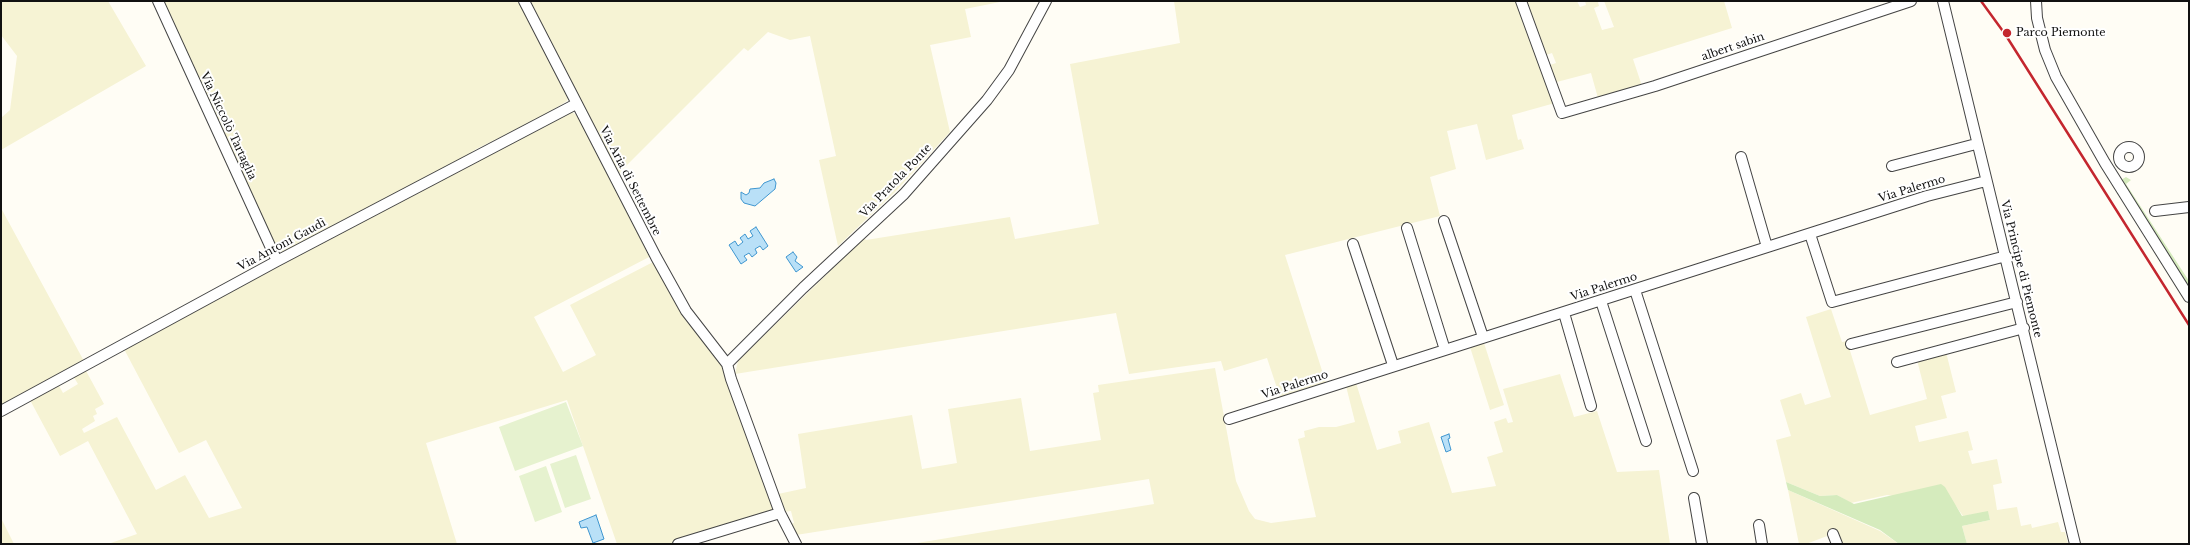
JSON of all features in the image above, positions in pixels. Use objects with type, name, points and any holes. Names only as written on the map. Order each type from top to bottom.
[{"type":"street","name":"Via Niccolò Tartaglia","points":[[158,1],[277,261]]},
{"type":"street","name":"Via Aria di Settembre","points":[[524,1],[615,181],[686,310],[727,364],[731,379],[780,513],[794,541]]},
{"type":"street","name":"Via Pratola Ponte","points":[[727,364],[803,288],[904,194],[987,100],[1009,70],[1046,1]]},
{"type":"street","name":"albert sabin","points":[[1521,1],[1562,113],[1656,86],[1911,1]]},
{"type":"street","name":"Via Principe di Piemonte","points":[[1942,1],[1976,144],[2024,328],[2075,544]]},
{"type":"street","points":[[2036,1],[2037,18],[2045,50],[2056,77],[2105,163],[2189,297]]},
{"type":"street","name":"Via Antoni Gaudì","points":[[1,411],[277,261],[576,104]]},
{"type":"street","points":[[1892,166],[1976,144]]},
{"type":"street","points":[[1741,158],[1767,247]]},
{"type":"street","points":[[2105,163],[2120,158]]},
{"type":"street","name":"Via Palermo","points":[[1229,419],[1393,365],[1635,290],[1927,196],[1986,181]]},
{"type":"street","points":[[2155,211],[2189,206]]},
{"type":"street","points":[[1444,221],[1483,337]]},
{"type":"street","points":[[1407,228],[1445,350]]},
{"type":"street","points":[[1810,234],[1832,302],[2006,256]]},
{"type":"street","points":[[1352,244],[1393,365]]},
{"type":"street","points":[[1635,290],[1693,471]]},
{"type":"street","points":[[1601,300],[1646,441]]},
{"type":"street","points":[[1852,344],[2017,302]]},
{"type":"street","points":[[1564,312],[1591,406]]},
{"type":"street","points":[[1897,362],[2024,328]]},
{"type":"street","points":[[1694,498],[1702,544]]},
{"type":"street","points":[[678,544],[780,513]]},
{"type":"street","points":[[1759,525],[1762,544]]},
{"type":"street","points":[[1833,534],[1837,544]]},
{"type":"street","points":[[794,541],[802,544]]},
{"type":"shaded area","points":[[1,1],[108,1],[146,66],[1,150],[1,118],[10,110],[17,56],[1,35]]},
{"type":"shaded area","points":[[162,1],[518,1],[533,25],[568,97],[567,101],[536,120],[476,149],[463,159],[286,252],[282,252],[277,250]]},
{"type":"shaded area","points":[[527,1],[1005,1],[965,9],[971,37],[930,45],[950,132],[895,192],[838,246],[819,160],[836,156],[810,36],[790,40],[768,32],[748,51],[744,48],[616,176]]},
{"type":"shaded area","points":[[1174,1],[1518,1],[1555,103],[1512,115],[1518,140],[1521,139],[1524,149],[1486,160],[1477,124],[1447,131],[1456,169],[1430,177],[1440,216],[1285,255],[1326,383],[1280,397],[1267,358],[1224,371],[1221,361],[1129,374],[1116,313],[735,374],[738,361],[864,238],[866,240],[1010,217],[1015,239],[1099,224],[1070,64],[1180,43]]},
{"type":"shaded area","points":[[1524,1],[1577,1],[1580,7],[1586,5],[1585,1],[1601,1],[1598,2],[1599,6],[1594,8],[1602,30],[1614,27],[1604,1],[1724,1],[1732,28],[1633,59],[1642,86],[1598,98],[1591,73],[1553,83],[1547,66],[1556,63],[1552,53],[1543,56]]},
{"type":"shaded area","points":[[570,111],[579,119],[651,253],[651,256],[534,317],[563,372],[596,355],[570,305],[655,261],[722,364],[726,380],[773,508],[772,512],[766,516],[670,544],[617,544],[567,400],[426,443],[457,544],[108,544],[137,534],[88,441],[60,456],[30,400],[58,384],[63,393],[78,384],[73,376],[85,369],[104,404],[95,409],[97,414],[93,416],[95,421],[82,429],[84,433],[117,417],[156,490],[185,475],[209,518],[242,508],[206,440],[179,453],[124,349],[266,270]]},
{"type":"shaded area","points":[[1,208],[85,363],[1,409]]},
{"type":"shaded area","points":[[1831,309],[1842,342],[1847,341],[1870,415],[1927,399],[1917,360],[1946,352],[1956,392],[1941,396],[1947,418],[1915,426],[1919,442],[1968,431],[1973,450],[1968,451],[1972,464],[1997,459],[2002,483],[1993,485],[1997,510],[2017,507],[2021,526],[2031,524],[2032,528],[2058,522],[2061,532],[2065,532],[2068,544],[1967,544],[1962,526],[1990,520],[1988,512],[1963,516],[1956,506],[1887,495],[1851,503],[1837,495],[1820,496],[1786,482],[1776,440],[1791,436],[1780,400],[1801,393],[1805,405],[1831,397],[1806,317]]},
{"type":"shaded area","points":[[1484,343],[1504,405],[1490,410],[1470,347]]},
{"type":"shaded area","points":[[1215,368],[1236,481],[1249,511],[1255,519],[1271,523],[1316,517],[1298,439],[1305,437],[1304,431],[1319,427],[1336,427],[1355,422],[1346,386],[1356,383],[1377,450],[1401,443],[1398,431],[1429,422],[1452,493],[1496,486],[1487,457],[1503,452],[1494,422],[1506,418],[1508,423],[1513,422],[1503,389],[1560,374],[1574,417],[1597,411],[1617,472],[1659,470],[1670,544],[911,544],[1154,504],[1149,479],[796,535],[789,524],[794,523],[791,511],[784,512],[778,494],[806,488],[798,434],[912,415],[922,469],[957,463],[948,409],[1021,398],[1030,451],[1101,440],[1093,393],[1099,392],[1098,385]]},
{"type":"shaded area","points":[[1788,490],[1880,531],[1899,544],[1840,544],[1835,533],[1806,544],[1799,544]]},
{"type":"shaded area","points":[[1,518],[14,544],[1,544]]},
{"type":"green space","points":[[2126,177],[2131,180],[2126,184],[2189,281],[2189,287],[2121,180]]},
{"type":"green space","points":[[566,402],[583,446],[515,471],[499,427]]},
{"type":"green space","points":[[576,455],[591,499],[565,508],[550,464]]},
{"type":"green space","points":[[546,466],[562,512],[535,522],[519,476]]},
{"type":"green space","points":[[1786,482],[1820,496],[1837,495],[1854,504],[1941,484],[1945,487],[1962,516],[1988,511],[1990,520],[1962,526],[1967,544],[1899,544],[1880,530],[1788,490]]},
{"type":"water","points":[[774,179],[776,183],[775,189],[755,206],[744,203],[741,199],[741,192],[746,195],[749,193],[750,189],[760,188],[764,183]]},
{"type":"water","points":[[756,227],[768,246],[763,250],[760,246],[755,249],[757,253],[752,257],[749,253],[744,256],[747,260],[741,264],[729,245],[735,241],[738,246],[743,242],[740,238],[745,234],[748,239],[753,236],[750,231]]},
{"type":"water","points":[[793,252],[797,257],[795,261],[803,267],[796,272],[786,257]]},
{"type":"water","points":[[1449,434],[1450,438],[1448,439],[1451,450],[1446,452],[1441,437]]},
{"type":"water","points":[[596,515],[604,539],[593,543],[587,527],[581,528],[579,522]]},
{"type":"railway","points":[[1981,1],[2005,34],[2189,325]]},
{"type":"place","name":"Parco Piemonte","points":[[2007,33]]}]
